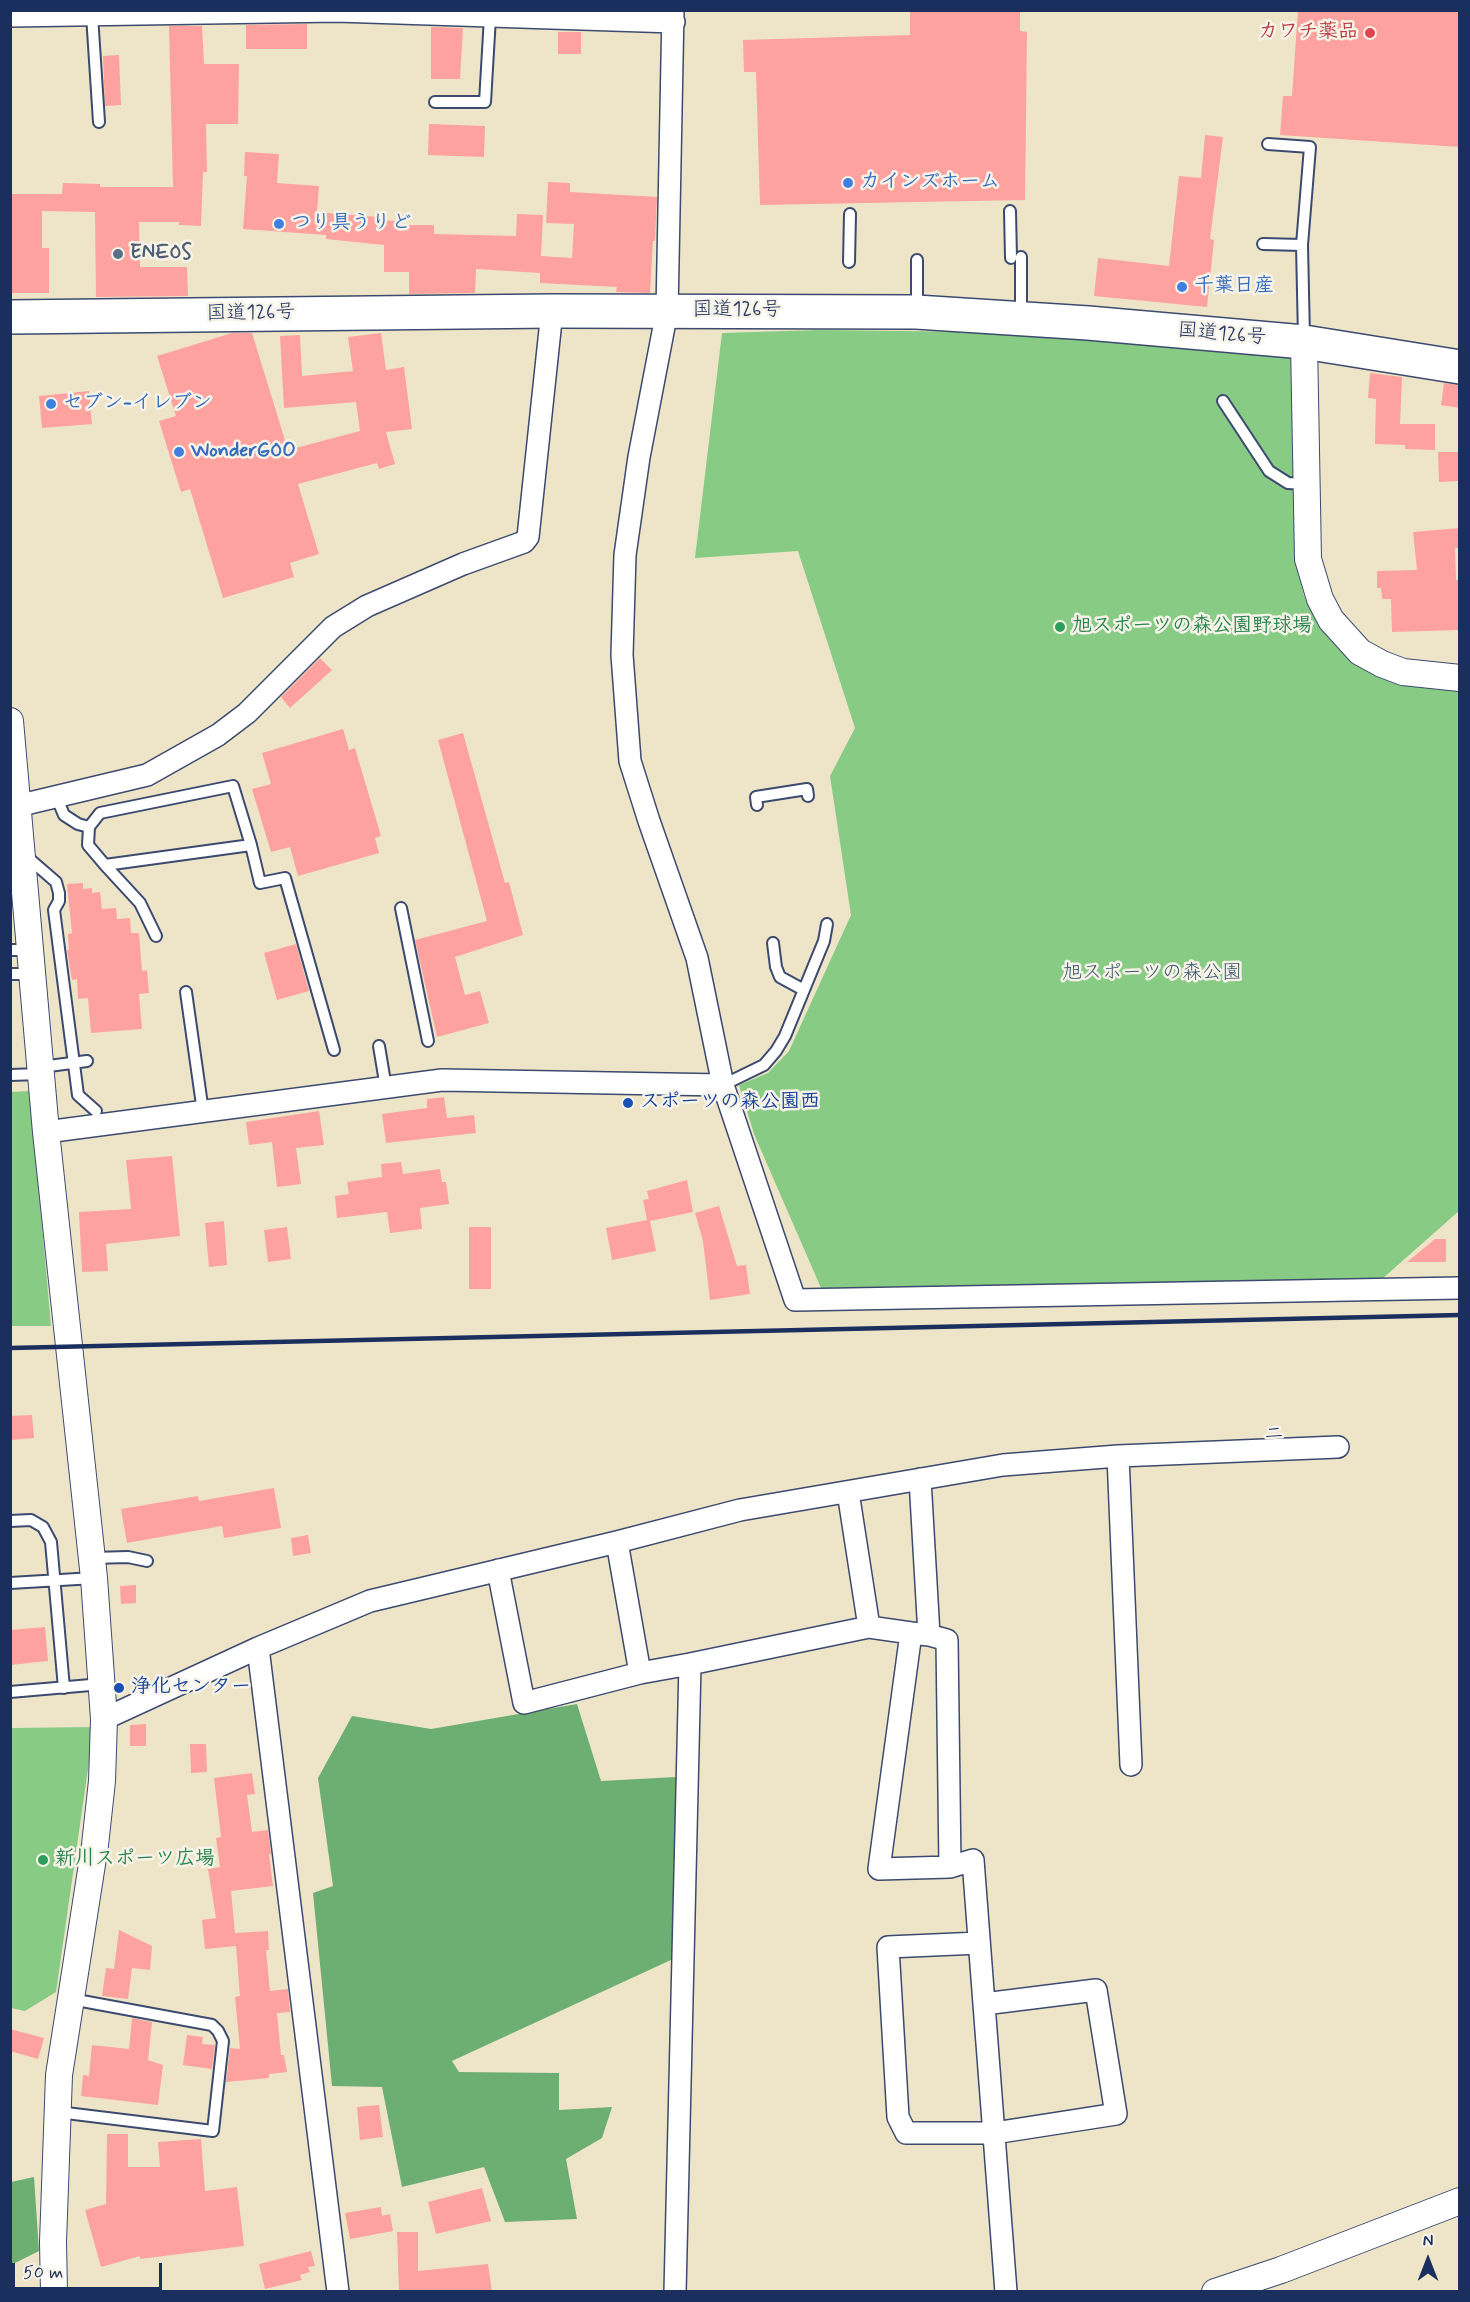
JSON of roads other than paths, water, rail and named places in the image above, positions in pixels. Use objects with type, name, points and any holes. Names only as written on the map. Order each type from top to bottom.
[{"type":"highway","name":"国道126号","points":[[10,317],[552,311],[916,312],[1304,342],[1460,367]]},
{"type":"street","points":[[10,16],[337,11],[490,17],[521,14],[673,16],[667,311],[639,457],[627,544],[622,655],[630,761],[697,958],[723,1085],[795,1300],[1460,1288]]},
{"type":"street","points":[[17,806],[147,775],[218,735],[247,713],[333,627],[367,606],[463,564],[524,542],[528,537],[552,311]]},
{"type":"street","points":[[1304,342],[1308,559],[1320,599],[1331,620],[1360,652],[1403,672],[1460,678]]},
{"type":"street","points":[[10,722],[21,852],[21,962],[41,1070],[93,1568],[104,1719],[102,1781],[95,1845],[59,2075],[53,2242],[54,2292]]},
{"type":"street","points":[[46,1132],[442,1080],[723,1085]]},
{"type":"street","points":[[104,1719],[258,1648],[369,1601],[740,1510],[1003,1465],[1119,1456],[1338,1447]]},
{"type":"street","points":[[1119,1456],[1131,1765]]},
{"type":"street","points":[[920,1479],[920,1634],[879,1869],[950,1867],[973,1860],[1006,2292]]},
{"type":"street","points":[[848,1492],[869,1627]]},
{"type":"street","points":[[617,1542],[640,1673]]},
{"type":"street","points":[[498,1570],[524,1703],[640,1673],[869,1627],[947,1640],[950,1867]]},
{"type":"street","points":[[258,1648],[338,2292]]},
{"type":"street","points":[[675,2292],[690,1664]]},
{"type":"street","points":[[979,1943],[888,1947],[898,2117],[906,2133],[994,2133],[1116,2114],[1096,1990],[984,2004]]},
{"type":"street","points":[[1215,2292],[1281,2270],[1460,2201]]},
{"type":"lane","points":[[92,15],[99,122]]},
{"type":"lane","points":[[435,102],[484,102],[490,17]]},
{"type":"lane","points":[[1268,144],[1310,147],[1302,245],[1304,342]]},
{"type":"lane","points":[[1010,211],[1020,319]]},
{"type":"lane","points":[[849,262],[850,214]]},
{"type":"lane","points":[[1263,244],[1302,245]]},
{"type":"lane","points":[[916,312],[917,260]]},
{"type":"lane","points":[[1223,401],[1269,471],[1288,483],[1306,484]]},
{"type":"lane","points":[[156,936],[140,903],[88,845],[89,827],[100,813],[233,786],[260,883],[285,878],[334,1050]]},
{"type":"lane","points":[[757,804],[756,797],[807,789],[808,796]]},
{"type":"lane","points":[[56,796],[64,815],[78,824],[89,827]]},
{"type":"lane","points":[[105,866],[251,845]]},
{"type":"lane","points":[[21,852],[56,882],[59,901],[54,910],[78,1095],[96,1111]]},
{"type":"lane","points":[[400,908],[428,1041]]},
{"type":"lane","points":[[723,1085],[764,1065],[776,1051],[785,1036],[824,941],[827,924]]},
{"type":"lane","points":[[773,943],[776,967],[780,977],[804,990]]},
{"type":"lane","points":[[186,992],[203,1112]]},
{"type":"lane","points":[[379,1046],[386,1088]]},
{"type":"lane","points":[[10,1075],[87,1061]]},
{"type":"lane","points":[[10,1521],[31,1520],[43,1527],[51,1542],[64,1688]]},
{"type":"lane","points":[[10,1583],[53,1582],[128,1557],[147,1561]]},
{"type":"lane","points":[[10,1692],[103,1684]]},
{"type":"lane","points":[[57,2112],[213,2131],[223,2041],[212,2025],[71,1999]]},
{"type":"railway","points":[[10,1348],[1460,1315]]},
{"type":"place","name":"カワチ薬品","points":[[1370,33]]},
{"type":"place","name":"カインズホーム","points":[[848,183]]},
{"type":"place","name":"つり具うりど","points":[[279,224]]},
{"type":"place","name":"ENEOS","points":[[118,254]]},
{"type":"place","name":"千葉日産","points":[[1182,287]]},
{"type":"place","name":"セブン-イレブン","points":[[51,404]]},
{"type":"place","name":"WonderGOO","points":[[179,452]]},
{"type":"place","name":"旭スポーツの森公園野球場","points":[[1060,627]]},
{"type":"place","name":"スポーツの森公園西","points":[[628,1103]]},
{"type":"place","name":"浄化センター","points":[[119,1688]]},
{"type":"place","name":"新川スポーツ広場","points":[[43,1860]]},
{"type":"district","name":"ニ","points":[[1274,1435]]},
{"type":"park label","name":"旭スポーツの森公園","points":[[1152,974]]}]
